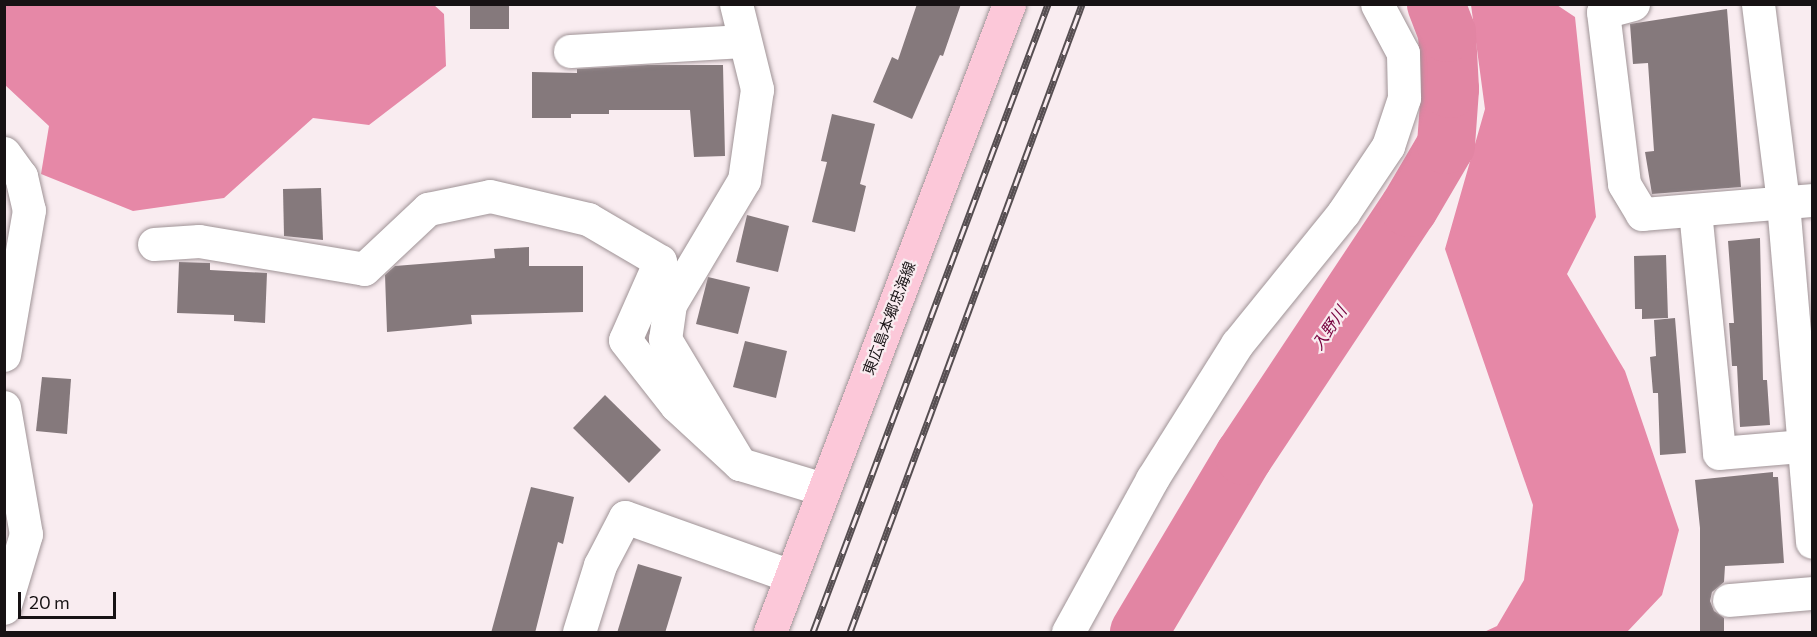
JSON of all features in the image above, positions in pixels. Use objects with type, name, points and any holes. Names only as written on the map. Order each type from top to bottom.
[{"type":"main road","name":"東広島本郷忠海線","points":[[770,633],[1009,4]]},
{"type":"street","points":[[687,399],[665,339],[670,303],[744,180],[757,89],[736,4]]},
{"type":"street","points":[[1068,633],[1152,479],[1237,344],[1343,213],[1388,147],[1404,98],[1403,53],[1377,4]]},
{"type":"street","points":[[1633,4],[1603,12],[1624,184],[1642,214],[1798,201]]},
{"type":"street","points":[[1758,4],[1798,201],[1802,446],[1812,542]]},
{"type":"street","points":[[570,51],[744,41]]},
{"type":"street","points":[[4,153],[21,176],[29,210],[4,355]]},
{"type":"street","points":[[154,244],[199,241],[364,269],[428,209],[490,196],[588,219],[660,261],[625,340],[687,399],[740,464],[823,489]]},
{"type":"street","points":[[1695,211],[1719,453],[1802,446]]},
{"type":"street","points":[[4,407],[26,534],[4,608]]},
{"type":"street","points":[[579,633],[600,565],[625,517],[790,576]]},
{"type":"street","points":[[1729,600],[1812,593]]},
{"type":"shaded area","points":[[4,5],[434,5],[444,14],[446,66],[369,125],[313,118],[224,198],[133,211],[41,174],[49,126],[5,85]]},
{"type":"shaded area","points":[[1471,5],[1557,5],[1575,17],[1596,217],[1567,274],[1625,371],[1679,530],[1662,595],[1627,632],[1484,632],[1497,626],[1524,580],[1533,505],[1445,249],[1485,109]]},
{"type":"building","points":[[470,4],[509,4],[509,29],[470,29]]},
{"type":"building","points":[[917,4],[961,4],[943,56],[940,55],[912,119],[873,102],[892,57],[898,60]]},
{"type":"building","points":[[1727,9],[1741,187],[1652,194],[1645,152],[1654,151],[1648,63],[1633,64],[1630,24]]},
{"type":"building","points":[[648,65],[723,65],[725,156],[694,157],[690,110],[609,110],[609,114],[571,114],[571,118],[532,118],[532,72],[577,73],[577,69]]},
{"type":"building","points":[[832,114],[875,124],[860,184],[866,186],[855,232],[812,222],[827,162],[821,161]]},
{"type":"building","points":[[321,188],[323,240],[284,236],[283,189]]},
{"type":"building","points":[[747,215],[789,226],[778,272],[736,262]]},
{"type":"building","points":[[1760,238],[1763,380],[1767,380],[1770,425],[1740,427],[1737,366],[1732,366],[1729,323],[1734,323],[1728,241]]},
{"type":"building","points":[[529,247],[529,266],[583,266],[583,312],[471,315],[472,324],[387,332],[385,275],[395,266],[495,258],[494,249]]},
{"type":"building","points":[[1666,255],[1668,318],[1642,319],[1642,309],[1635,309],[1634,256]]},
{"type":"building","points":[[179,262],[210,263],[210,270],[267,273],[265,323],[234,321],[234,315],[177,313]]},
{"type":"building","points":[[708,277],[750,287],[738,334],[696,324]]},
{"type":"building","points":[[1675,318],[1686,453],[1660,455],[1658,393],[1653,393],[1650,357],[1656,356],[1654,320]]},
{"type":"building","points":[[745,341],[787,351],[776,398],[733,387]]},
{"type":"building","points":[[42,377],[71,379],[67,434],[36,431]]},
{"type":"building","points":[[605,395],[661,450],[629,483],[573,428]]},
{"type":"building","points":[[1773,472],[1773,477],[1778,477],[1784,563],[1725,566],[1724,582],[1712,592],[1710,601],[1714,611],[1724,618],[1724,633],[1700,633],[1700,528],[1695,480]]},
{"type":"building","points":[[531,487],[574,497],[563,544],[558,542],[535,633],[491,633]]},
{"type":"building","points":[[638,564],[682,577],[665,633],[617,633]]},
{"type":"waterway","name":"入野川","points":[[1139,632],[1244,456],[1409,208],[1446,145],[1450,89],[1447,33],[1436,4]]},
{"type":"railway","points":[[813,632],[1048,4]]},
{"type":"railway","points":[[850,632],[1082,4]]}]
